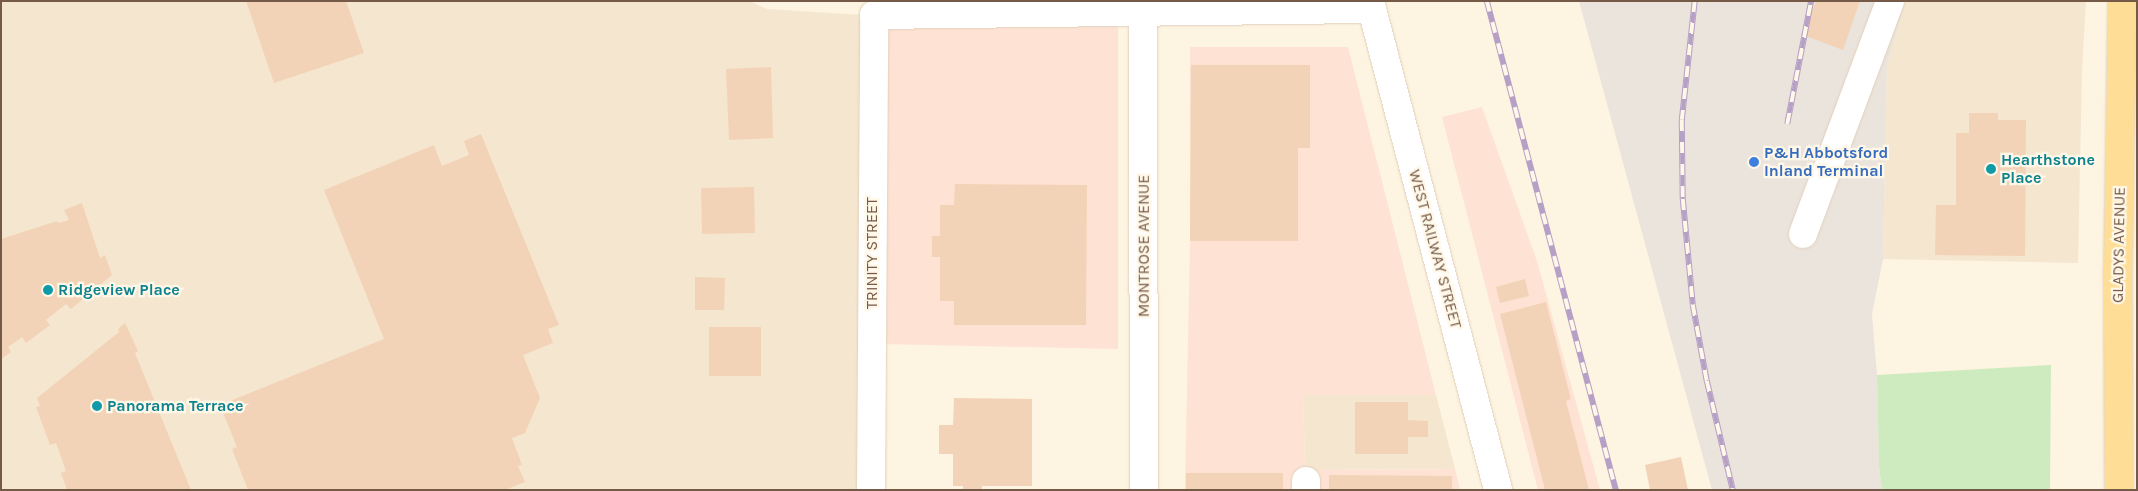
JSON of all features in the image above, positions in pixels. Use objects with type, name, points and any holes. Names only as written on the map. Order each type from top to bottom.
[{"type":"main road","name":"GLADYS AVENUE","points":[[2119,490],[2118,268],[2126,7]]},
{"type":"street","points":[[1803,234],[1847,121],[1890,1]]},
{"type":"street","name":"WEST RAILWAY STREET","points":[[1143,6],[1372,9],[1498,490]]},
{"type":"street","name":"TRINITY STREET","points":[[871,490],[874,15],[1143,6]]},
{"type":"street","name":"MONTROSE AVENUE","points":[[1143,6],[1144,490]]},
{"type":"shaded area","points":[[1,1],[749,1],[767,9],[862,15],[861,490],[1,490]]},
{"type":"shaded area","name":"P&H Abbotsford Inland Terminal","points":[[1579,1],[1906,1],[1887,65],[1883,259],[1872,314],[1877,375],[1879,467],[1882,490],[1712,490]]},
{"type":"shaded area","name":"Hearthstone Place","points":[[1906,1],[2086,1],[2082,69],[2078,263],[1883,259],[1887,65]]},
{"type":"shaded area","points":[[1118,17],[1118,349],[882,344],[881,22]]},
{"type":"shaded area","points":[[1190,47],[1348,47],[1436,395],[1303,395],[1305,463],[1309,470],[1455,469],[1460,490],[1185,490],[1190,243]]},
{"type":"shaded area","points":[[1482,107],[1537,261],[1600,490],[1538,490],[1442,117]]},
{"type":"shaded area","points":[[1303,395],[1436,395],[1455,469],[1309,470],[1305,463]]},
{"type":"green space","points":[[2051,365],[2050,490],[1882,490],[1879,467],[1877,375]]},
{"type":"building","points":[[246,1],[346,1],[364,53],[274,83]]},
{"type":"building","points":[[1816,1],[1860,1],[1843,50],[1803,35]]},
{"type":"building","points":[[1191,65],[1310,65],[1310,148],[1298,148],[1298,241],[1190,241]]},
{"type":"building","points":[[771,67],[773,138],[729,140],[726,69]]},
{"type":"building","name":"Hearthstone Place","points":[[1969,113],[1998,113],[1998,120],[2026,120],[2025,256],[1935,255],[1936,205],[1956,205],[1956,133],[1969,133]]},
{"type":"building","points":[[481,134],[559,325],[548,329],[553,343],[523,355],[540,398],[525,433],[512,438],[522,465],[518,466],[525,482],[505,490],[248,490],[232,449],[237,447],[220,405],[384,339],[324,190],[434,145],[442,166],[469,155],[464,141]]},
{"type":"building","points":[[955,184],[1087,185],[1086,325],[954,325],[954,301],[940,301],[940,257],[932,257],[932,236],[940,236],[940,205],[954,205]]},
{"type":"building","points":[[754,187],[755,233],[702,234],[701,188]]},
{"type":"building","name":"Ridgeview Place","points":[[82,203],[100,258],[105,255],[112,275],[71,309],[66,304],[46,320],[50,325],[26,343],[22,337],[8,347],[11,352],[1,359],[1,239],[57,221],[58,223],[69,220],[64,210]]},
{"type":"building","points":[[695,277],[725,278],[724,310],[695,310]]},
{"type":"building","points":[[1525,279],[1529,296],[1500,303],[1496,287]]},
{"type":"building","points":[[1546,302],[1571,399],[1566,401],[1589,490],[1545,490],[1500,314]]},
{"type":"building","name":"Panorama Terrace","points":[[125,323],[138,351],[135,353],[191,490],[67,490],[61,473],[66,471],[56,443],[50,445],[36,407],[40,406],[37,398],[119,332],[118,329]]},
{"type":"building","points":[[709,327],[761,327],[761,376],[709,376]]},
{"type":"building","points":[[954,398],[1032,399],[1032,486],[982,486],[982,490],[963,490],[963,486],[953,486],[953,454],[939,454],[939,425],[953,425]]},
{"type":"building","points":[[1355,402],[1408,402],[1408,420],[1428,421],[1428,437],[1408,437],[1408,454],[1355,454]]},
{"type":"building","points":[[1681,457],[1688,490],[1650,490],[1645,465]]},
{"type":"building","points":[[1186,473],[1283,473],[1283,490],[1186,490]]},
{"type":"building","points":[[1329,475],[1452,476],[1452,490],[1329,490]]},
{"type":"railway","points":[[1487,1],[1616,490]]},
{"type":"railway","points":[[1695,1],[1682,120],[1683,199],[1693,305],[1707,381],[1733,490]]},
{"type":"railway","points":[[1787,124],[1811,1]]},
{"type":"place","name":"P&H Abbotsford Inland Terminal","points":[[1754,162]]},
{"type":"place","name":"Hearthstone Place","points":[[1991,169]]},
{"type":"place","name":"Ridgeview Place","points":[[48,290]]},
{"type":"place","name":"Panorama Terrace","points":[[97,406]]}]
